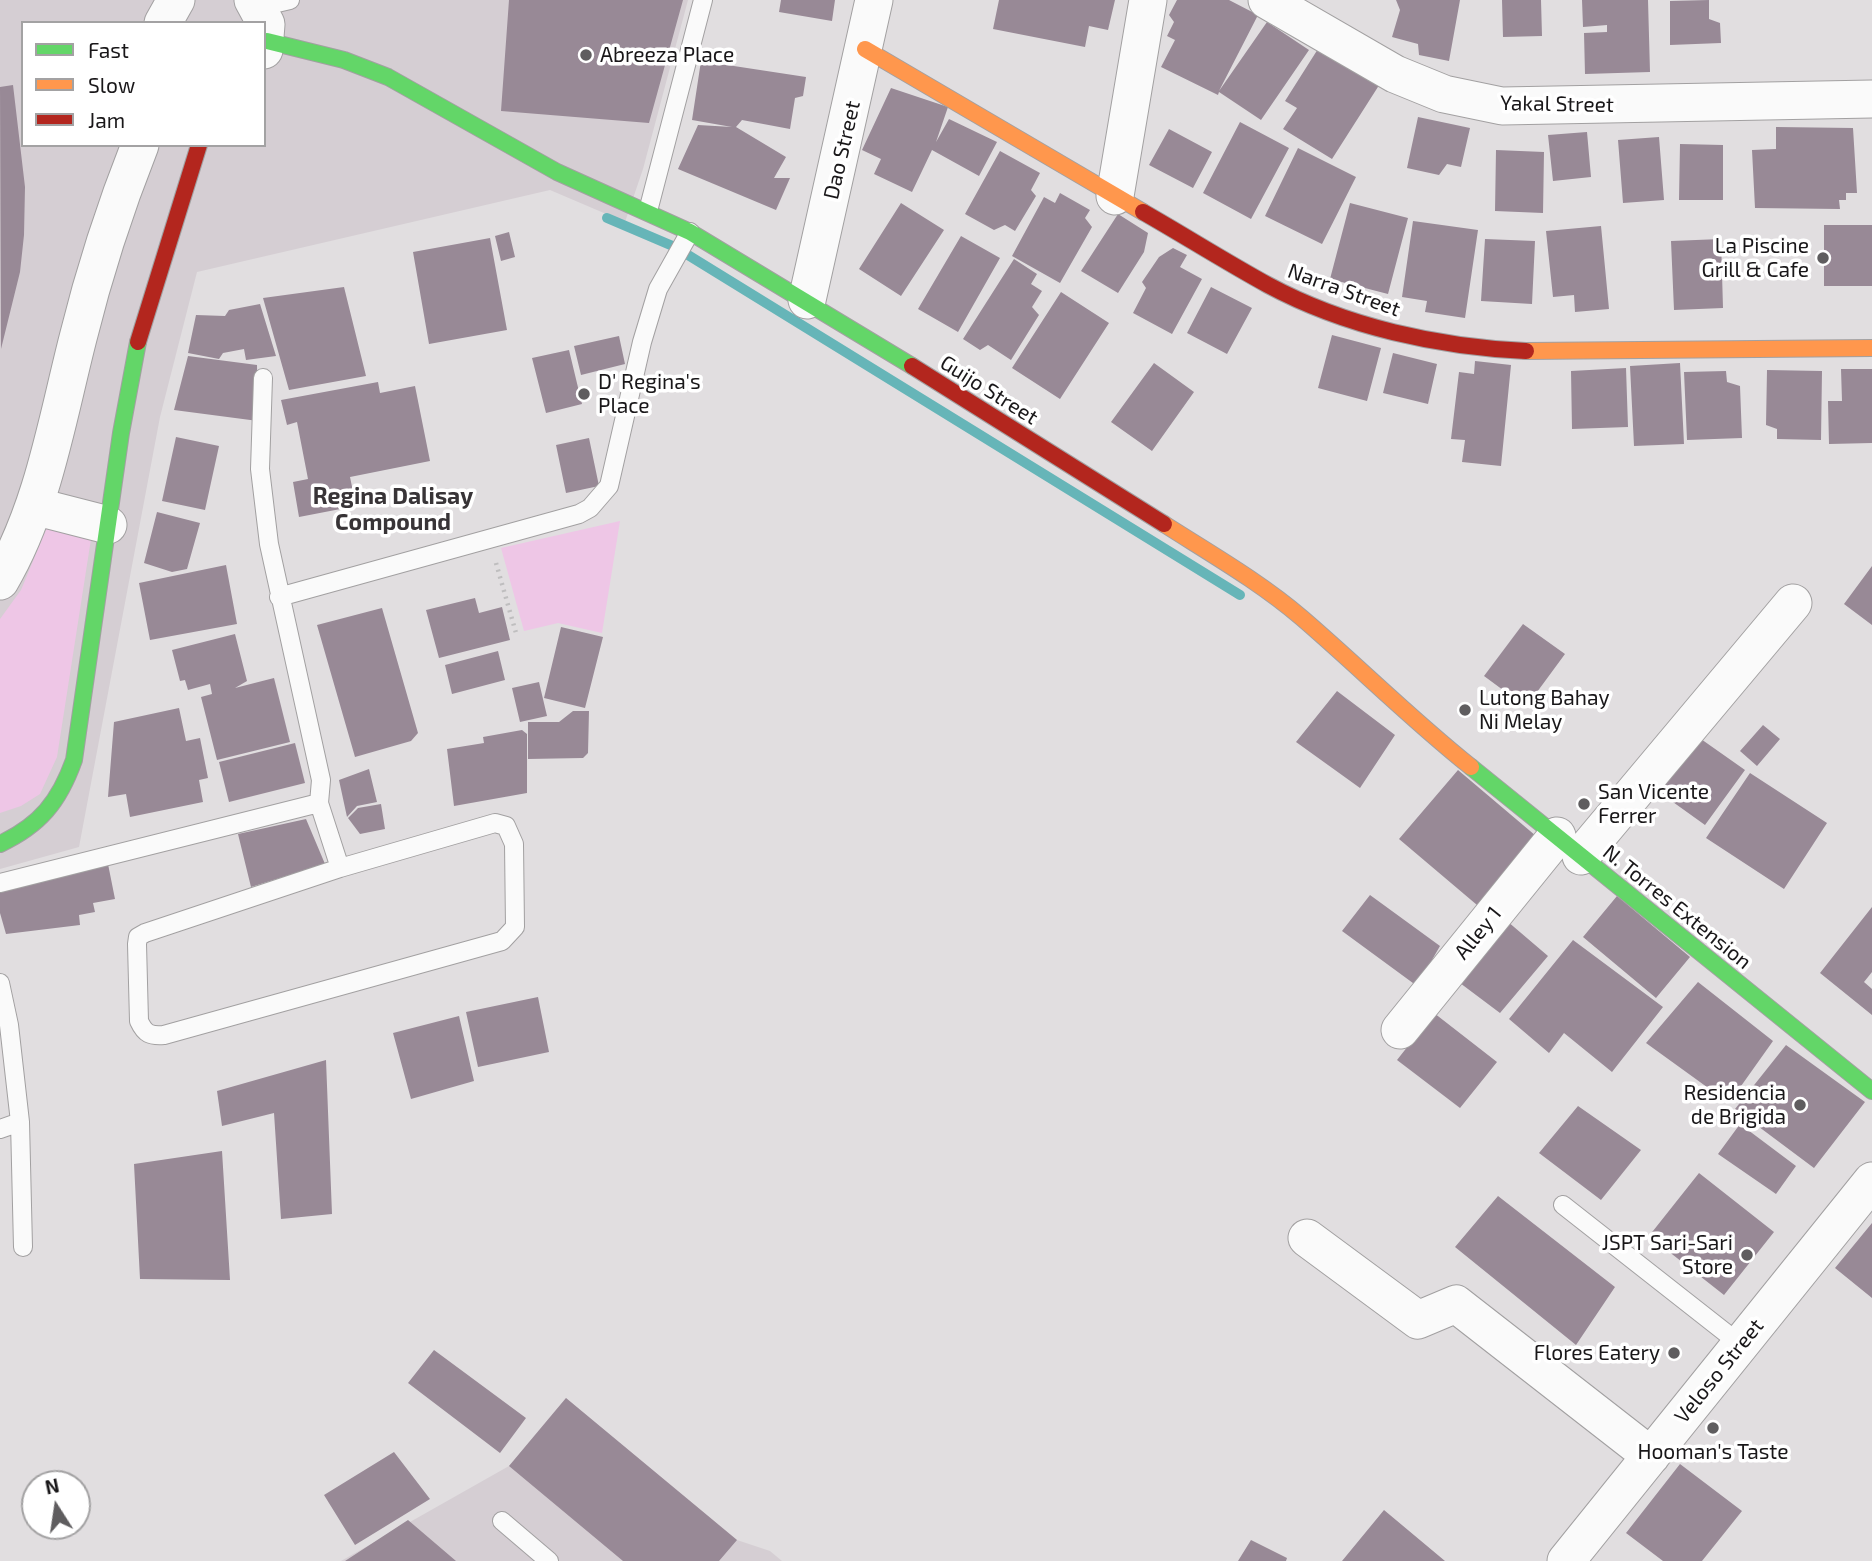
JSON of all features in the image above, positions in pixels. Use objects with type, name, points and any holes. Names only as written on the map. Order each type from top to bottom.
[{"type":"street","points":[[164,21],[176,0]]},
{"type":"street","name":"Dao Street","points":[[807,300],[874,0]]},
{"type":"street","points":[[1115,196],[1148,0]]},
{"type":"street","name":"Yakal Street","points":[[1266,0],[1395,74],[1444,94],[1502,106],[1872,99]]},
{"type":"street","name":"Guijo Street","points":[[267,20],[344,60],[388,77],[556,172],[649,211],[690,232],[807,300],[1235,569],[1300,616]]},
{"type":"street","name":"Narra Street","points":[[865,49],[1269,286],[1324,310],[1380,329],[1453,344],[1506,350],[1581,352],[1872,348]]},
{"type":"street","points":[[0,581],[15,556],[34,506],[82,320],[139,147]]},
{"type":"street","points":[[0,844],[30,830],[50,812],[64,790],[74,760],[137,347],[159,267],[198,147]]},
{"type":"street","points":[[34,506],[108,525]]},
{"type":"street","name":"Alley 1","points":[[1399,1030],[1793,603]]},
{"type":"street","name":"N. Torres Extension","points":[[1300,616],[1418,725],[1872,1091]]},
{"type":"street","name":"Veloso Street","points":[[1566,1561],[1872,1181]]},
{"type":"street","points":[[1307,1238],[1418,1320],[1456,1304],[1651,1456]]},
{"type":"lane","points":[[649,211],[703,0]]},
{"type":"lane","points":[[279,597],[579,514],[590,508],[609,485],[654,302],[670,265],[690,232]]},
{"type":"lane","points":[[263,378],[261,468],[269,544],[321,780],[319,803],[340,868]]},
{"type":"lane","points":[[0,883],[319,803]]},
{"type":"lane","points":[[485,824],[506,826],[514,844],[515,927],[511,935],[493,944],[164,1035],[152,1036],[144,1031],[139,1021],[138,937],[340,868],[485,824]]},
{"type":"lane","points":[[0,983],[9,1025],[20,1122],[23,1247]]},
{"type":"lane","points":[[0,1129],[20,1122]]},
{"type":"lane","points":[[1563,1205],[1740,1344]]},
{"type":"lane","points":[[502,1521],[549,1561]]},
{"type":"path","points":[[489,539],[516,633]]},
{"type":"shaded area","points":[[0,0],[688,0],[643,169],[625,222],[550,190],[197,272],[160,417],[79,847],[0,869]]},
{"type":"shaded area","points":[[620,521],[602,633],[558,623],[524,631],[501,548]]},
{"type":"shaded area","points":[[48,525],[91,539],[57,757],[40,794],[21,806],[0,813],[0,619],[21,590]]},
{"type":"shaded area","points":[[566,1398],[737,1540],[770,1551],[782,1561],[341,1561],[509,1466]]},
{"type":"building","name":"Abreeza Place","points":[[509,0],[683,0],[649,123],[501,111]]},
{"type":"building","points":[[781,0],[835,0],[832,21],[779,12]]},
{"type":"building","points":[[999,0],[1115,0],[1108,30],[1089,26],[1085,47],[993,29]]},
{"type":"building","points":[[1177,0],[1229,0],[1258,15],[1219,91],[1267,22],[1309,50],[1261,120],[1219,92],[1218,95],[1161,67],[1175,40],[1167,36],[1174,22],[1169,15]]},
{"type":"building","points":[[1396,0],[1460,0],[1449,61],[1419,55],[1418,44],[1392,37],[1400,10]]},
{"type":"building","points":[[1502,0],[1541,0],[1542,36],[1503,37]]},
{"type":"building","points":[[1582,0],[1648,0],[1650,72],[1585,74],[1584,33],[1607,32],[1607,25],[1583,27]]},
{"type":"building","points":[[1709,0],[1709,19],[1720,23],[1721,43],[1670,45],[1670,1]]},
{"type":"building","points":[[1323,41],[1383,79],[1332,159],[1283,129],[1297,108],[1285,101]]},
{"type":"building","points":[[701,61],[806,77],[803,96],[795,98],[790,129],[742,120],[736,127],[786,157],[774,178],[790,178],[776,210],[678,169],[698,125],[732,127],[692,120]]},
{"type":"building","points":[[13,85],[25,187],[24,235],[20,272],[1,349],[0,87]]},
{"type":"building","points":[[891,88],[948,107],[936,142],[949,119],[997,142],[979,176],[932,150],[912,192],[874,174],[881,159],[862,150]]},
{"type":"building","points":[[1418,117],[1470,128],[1461,167],[1447,164],[1439,175],[1407,168]]},
{"type":"building","points":[[1240,122],[1289,148],[1251,219],[1203,193]]},
{"type":"building","points":[[1776,127],[1853,128],[1857,193],[1846,193],[1846,200],[1839,200],[1840,209],[1755,208],[1752,150],[1776,149]]},
{"type":"building","points":[[1169,129],[1212,152],[1193,188],[1149,165]]},
{"type":"building","points":[[1587,132],[1591,177],[1553,181],[1548,135]]},
{"type":"building","points":[[1659,137],[1664,200],[1623,203],[1618,140]]},
{"type":"building","points":[[1680,144],[1723,145],[1723,200],[1679,200]]},
{"type":"building","points":[[1298,148],[1356,177],[1322,244],[1265,216]]},
{"type":"building","points":[[1496,150],[1544,152],[1543,213],[1495,211]]},
{"type":"building","points":[[1000,151],[1040,173],[1031,190],[1036,196],[1015,231],[1005,225],[994,230],[965,214]]},
{"type":"building","points":[[1060,193],[1090,210],[1085,218],[1092,227],[1060,283],[1012,256],[1044,197],[1055,203]]},
{"type":"building","points":[[901,203],[944,230],[901,296],[859,269]]},
{"type":"building","points":[[1350,203],[1408,218],[1388,294],[1330,279]]},
{"type":"building","points":[[1118,214],[1148,233],[1144,252],[1118,293],[1081,271]]},
{"type":"building","points":[[1413,221],[1478,230],[1465,318],[1425,312],[1427,301],[1402,297]]},
{"type":"building","points":[[1824,225],[1872,225],[1872,286],[1824,286]]},
{"type":"building","points":[[1601,226],[1609,309],[1575,312],[1574,295],[1553,297],[1546,231]]},
{"type":"building","points":[[509,232],[515,257],[501,261],[495,236]]},
{"type":"building","points":[[961,236],[1000,258],[958,332],[918,309]]},
{"type":"building","points":[[490,238],[507,330],[429,344],[413,252]]},
{"type":"building","points":[[1485,239],[1535,241],[1532,304],[1481,301]]},
{"type":"building","points":[[1721,239],[1723,308],[1674,310],[1671,241]]},
{"type":"building","points":[[1173,248],[1187,255],[1180,267],[1202,279],[1172,334],[1133,313],[1146,288],[1142,282],[1159,257]]},
{"type":"building","points":[[1014,259],[1037,274],[1031,284],[1042,291],[1032,307],[1039,315],[1011,360],[988,345],[980,350],[963,339]]},
{"type":"building","points":[[344,287],[366,376],[289,390],[263,298]]},
{"type":"building","points":[[1211,287],[1252,308],[1227,354],[1187,333]]},
{"type":"building","points":[[1061,292],[1109,323],[1060,399],[1012,368]]},
{"type":"building","points":[[260,304],[276,356],[246,360],[244,349],[223,353],[219,359],[188,353],[196,315],[225,316],[229,310]]},
{"type":"building","points":[[1332,335],[1381,348],[1367,401],[1318,388]]},
{"type":"building","points":[[619,336],[625,364],[581,375],[574,346]]},
{"type":"building","points":[[569,350],[582,404],[546,413],[532,358]]},
{"type":"building","points":[[1393,353],[1437,364],[1428,404],[1383,393]]},
{"type":"building","points":[[188,356],[257,365],[258,421],[174,410]]},
{"type":"building","points":[[1475,361],[1511,365],[1501,466],[1462,462],[1465,440],[1451,439],[1459,372],[1474,374]]},
{"type":"building","points":[[1154,363],[1194,392],[1152,451],[1111,422]]},
{"type":"building","points":[[1680,363],[1684,444],[1634,446],[1630,366]]},
{"type":"building","points":[[1626,368],[1628,427],[1572,429],[1571,371]]},
{"type":"building","points":[[1841,369],[1872,369],[1872,443],[1829,444],[1828,401],[1842,401]]},
{"type":"building","points":[[1767,370],[1822,371],[1821,440],[1777,439],[1777,429],[1766,425]]},
{"type":"building","points":[[1726,371],[1727,382],[1740,386],[1742,438],[1687,440],[1684,372]]},
{"type":"building","points":[[378,382],[380,393],[415,386],[430,461],[350,477],[356,506],[299,517],[293,482],[308,479],[297,422],[287,425],[281,400]]},
{"type":"building","points":[[176,437],[219,446],[205,510],[162,501]]},
{"type":"building","points":[[589,438],[599,486],[566,493],[556,445]]},
{"type":"building","points":[[157,512],[200,523],[187,569],[172,572],[144,563]]},
{"type":"building","points":[[226,565],[237,624],[150,640],[139,583]]},
{"type":"building","points":[[1872,566],[1872,625],[1844,604]]},
{"type":"building","points":[[475,598],[479,613],[502,607],[510,640],[439,658],[426,610]]},
{"type":"building","points":[[382,608],[418,733],[411,741],[355,757],[317,625]]},
{"type":"building","points":[[1523,624],[1565,654],[1526,707],[1484,676]]},
{"type":"building","points":[[561,627],[603,637],[585,708],[544,698]]},
{"type":"building","points":[[235,634],[247,681],[235,688],[274,678],[290,742],[217,760],[201,697],[212,694],[210,684],[188,690],[185,680],[180,681],[172,650]]},
{"type":"building","points":[[498,651],[505,680],[452,694],[445,665]]},
{"type":"building","points":[[539,682],[547,716],[520,722],[512,688]]},
{"type":"building","points":[[1337,691],[1395,735],[1360,788],[1296,742]]},
{"type":"building","points":[[179,708],[186,741],[200,738],[208,778],[199,780],[203,802],[130,817],[126,794],[108,797],[114,722]]},
{"type":"building","points":[[573,711],[589,711],[588,753],[583,758],[528,759],[528,722],[559,722]]},
{"type":"building","points":[[1763,725],[1780,739],[1757,766],[1740,751]]},
{"type":"building","points":[[522,730],[527,734],[527,793],[454,806],[447,749],[484,743],[483,737]]},
{"type":"building","points":[[1691,732],[1745,770],[1705,825],[1652,787]]},
{"type":"building","points":[[295,743],[305,783],[229,802],[219,762]]},
{"type":"building","points":[[369,769],[377,802],[357,806],[347,817],[339,780]]},
{"type":"building","points":[[1458,770],[1536,836],[1477,905],[1399,839]]},
{"type":"building","points":[[1750,773],[1827,823],[1784,889],[1706,838]]},
{"type":"building","points":[[381,804],[385,829],[360,834],[348,818],[358,808]]},
{"type":"building","points":[[306,819],[325,864],[251,887],[238,834]]},
{"type":"building","points":[[107,859],[115,899],[93,903],[95,912],[79,915],[80,925],[6,934],[0,913],[0,884]]},
{"type":"building","points":[[1370,895],[1440,946],[1417,986],[1342,931]]},
{"type":"building","points":[[1617,896],[1690,957],[1656,998],[1583,937]]},
{"type":"building","points":[[1872,907],[1872,972],[1864,982],[1872,989],[1872,1015],[1820,973]]},
{"type":"building","points":[[1507,921],[1548,956],[1500,1013],[1456,980]]},
{"type":"building","points":[[1573,940],[1663,1007],[1612,1072],[1564,1033],[1549,1053],[1509,1019]]},
{"type":"building","points":[[1698,982],[1773,1041],[1729,1103],[1646,1043]]},
{"type":"building","points":[[538,997],[549,1052],[478,1067],[466,1012]]},
{"type":"building","points":[[1434,1013],[1497,1062],[1460,1108],[1397,1060]]},
{"type":"building","points":[[459,1016],[474,1081],[411,1099],[393,1033]]},
{"type":"building","name":"Residencia de Brigida","points":[[1786,1045],[1865,1102],[1814,1168],[1735,1109]]},
{"type":"building","points":[[326,1060],[332,1214],[281,1219],[274,1113],[222,1126],[217,1091]]},
{"type":"building","points":[[1578,1106],[1641,1150],[1601,1200],[1539,1153]]},
{"type":"building","points":[[1740,1124],[1796,1166],[1776,1194],[1718,1154]]},
{"type":"building","points":[[222,1151],[230,1280],[140,1279],[134,1164]]},
{"type":"building","points":[[1699,1173],[1774,1232],[1724,1295],[1649,1236]]},
{"type":"building","points":[[1498,1196],[1615,1287],[1576,1345],[1455,1247]]},
{"type":"building","points":[[1872,1223],[1872,1298],[1835,1268]]},
{"type":"building","points":[[434,1350],[526,1418],[500,1453],[408,1383]]},
{"type":"building","points":[[566,1398],[737,1540],[719,1561],[623,1561],[509,1466]]},
{"type":"building","points":[[394,1452],[430,1499],[355,1545],[324,1495]]},
{"type":"building","points":[[1680,1464],[1742,1511],[1702,1561],[1663,1561],[1626,1533]]},
{"type":"building","points":[[1384,1510],[1445,1561],[1342,1561]]},
{"type":"building","points":[[408,1520],[456,1561],[345,1561]]},
{"type":"building","points":[[1251,1540],[1287,1558],[1286,1561],[1238,1561]]},
{"type":"waterway","points":[[607,218],[675,247],[1240,595]]},
{"type":"traffic: fast","points":[[267,41],[344,60],[388,77],[557,172],[690,232],[912,366]]},
{"type":"traffic: fast","points":[[0,844],[26,829],[46,811],[62,788],[74,760],[121,433],[138,342]]},
{"type":"traffic: fast","points":[[1471,767],[1872,1091]]},
{"type":"traffic: slow","points":[[865,49],[1143,212]]},
{"type":"traffic: slow","points":[[1526,351],[1872,348]]},
{"type":"traffic: slow","points":[[1164,524],[1286,605],[1471,767]]},
{"type":"traffic: jam","points":[[138,342],[198,147]]},
{"type":"traffic: jam","points":[[1143,212],[1268,285],[1329,312],[1361,323],[1427,339],[1526,351]]},
{"type":"traffic: jam","points":[[912,366],[1164,524]]},
{"type":"place","name":"Abreeza Place","points":[[586,55]]},
{"type":"place","name":"La Piscine Grill & Cafe","points":[[1823,258]]},
{"type":"place","name":"D' Regina's Place","points":[[584,394]]},
{"type":"place","name":"Lutong Bahay Ni Melay","points":[[1465,710]]},
{"type":"place","name":"San Vicente Ferrer","points":[[1584,804]]},
{"type":"place","name":"Residencia de Brigida","points":[[1800,1105]]},
{"type":"place","name":"JSPT Sari-Sari Store","points":[[1747,1255]]},
{"type":"place","name":"Flores Eatery","points":[[1674,1353]]},
{"type":"place","name":"Hooman's Taste","points":[[1713,1428]]},
{"type":"district","name":"Regina Dalisay Compound","points":[[393,509]]}]
